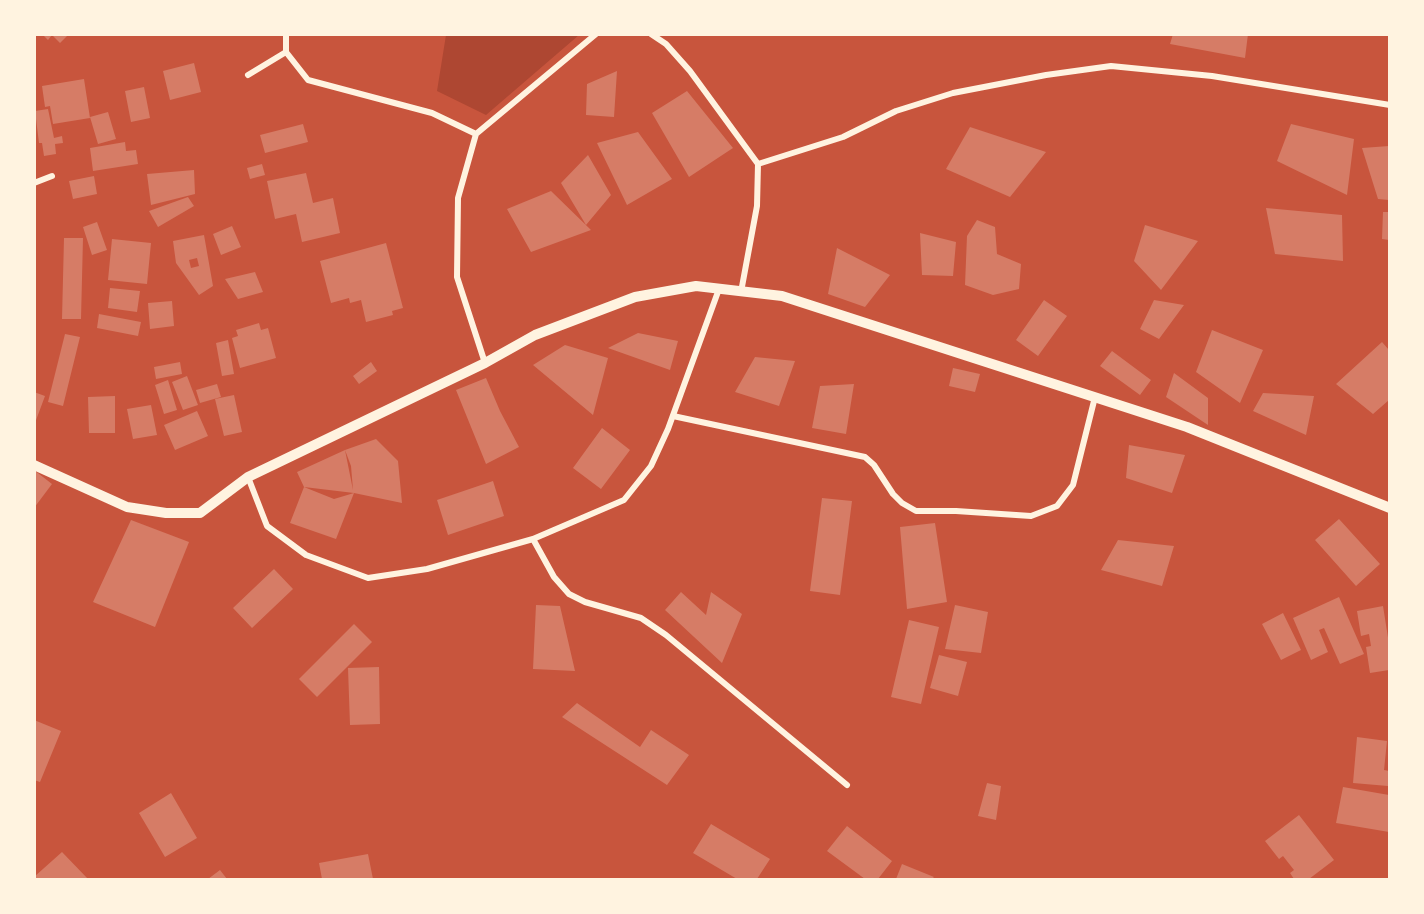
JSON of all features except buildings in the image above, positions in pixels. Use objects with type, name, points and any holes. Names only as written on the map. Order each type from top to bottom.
[{"type":"street","points":[[286,34],[286,52],[308,80],[432,113],[476,134]]},
{"type":"street","points":[[485,363],[457,278],[458,198],[476,134],[596,34]]},
{"type":"street","points":[[651,34],[666,44],[690,71],[758,164],[756,206],[741,292]]},
{"type":"street","points":[[248,75],[286,52]]},
{"type":"street","points":[[758,164],[843,137],[896,111],[953,93],[1046,75],[1111,66],[1212,76],[1389,105]]},
{"type":"street","points":[[34,183],[52,176]]},
{"type":"street","points":[[34,465],[126,507],[166,513],[200,513],[248,477],[485,363],[535,335],[635,297],[696,286],[782,296],[1187,427],[1389,508]]},
{"type":"street","points":[[248,477],[267,526],[306,555],[368,578],[428,569],[533,539],[624,500],[651,466],[673,416],[719,289]]},
{"type":"street","points":[[673,416],[865,457],[874,465],[893,494],[902,503],[916,511],[1031,516],[1057,507],[1074,485],[1095,397]]},
{"type":"street","points":[[533,539],[554,577],[569,594],[585,602],[641,618],[666,635],[847,785]]},
{"type":"shaded area","points":[[446,34],[579,35],[486,115],[437,91]]}]
